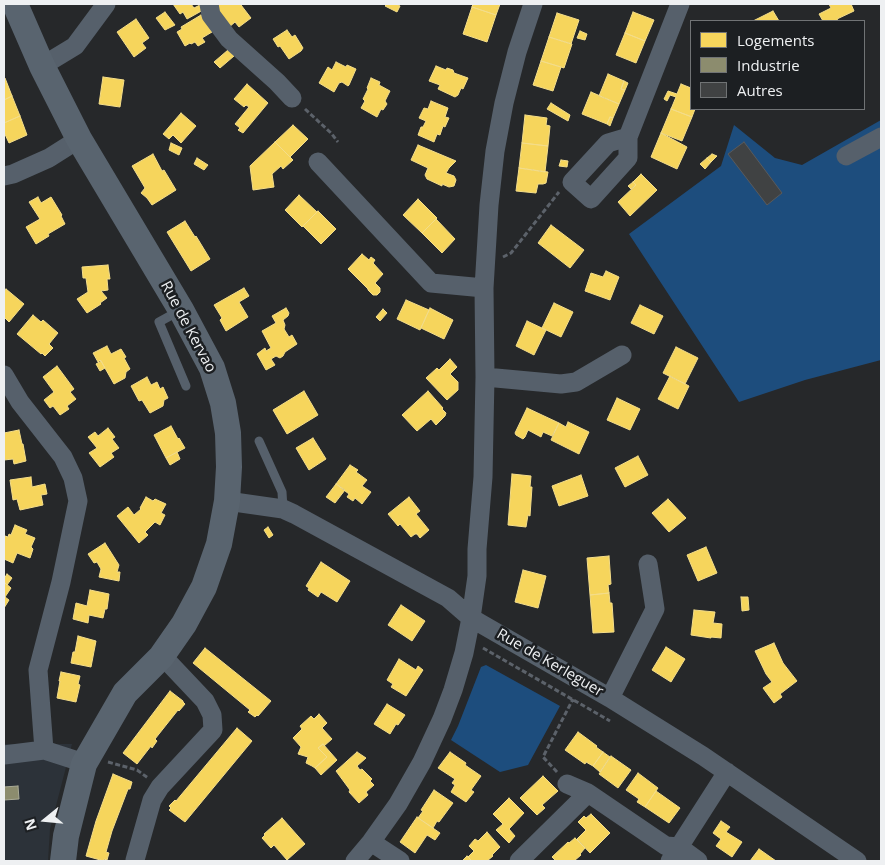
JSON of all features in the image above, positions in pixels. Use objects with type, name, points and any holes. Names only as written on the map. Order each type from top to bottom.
[{"type":"main road","name":"Rue de Kervao","points":[[15,4],[42,66],[79,139],[181,310],[212,368],[223,403],[228,433],[227,501],[219,544],[204,587],[184,624],[161,656],[125,693],[84,764],[66,836],[62,861]]},
{"type":"street","points":[[42,66],[75,46],[106,4]]},
{"type":"street","points":[[209,4],[211,14],[228,39],[277,82],[292,98]]},
{"type":"street","points":[[355,861],[398,804],[422,762],[453,690],[467,639],[477,576],[485,377],[484,288],[489,205],[495,151],[504,103],[517,52],[533,4]]},
{"type":"street","points":[[628,137],[608,143],[572,182],[592,199],[628,158],[628,137],[680,4]]},
{"type":"street","points":[[846,156],[881,137]]},
{"type":"street","points":[[4,176],[49,158],[79,139]]},
{"type":"street","points":[[318,162],[431,283],[484,288]]},
{"type":"street","points":[[485,377],[561,384],[576,382],[622,355]]},
{"type":"street","points":[[4,375],[20,402],[63,457],[72,478],[78,501],[61,582],[38,670],[44,750]]},
{"type":"street","name":"Rue de Kerleguer","points":[[227,501],[282,509],[294,514],[448,598],[471,618],[610,698],[727,772],[858,861]]},
{"type":"street","points":[[610,698],[655,608],[648,564]]},
{"type":"street","points":[[134,860],[152,800],[160,787],[213,730],[212,715],[205,701],[161,656]]},
{"type":"street","points":[[4,755],[44,750],[84,764]]},
{"type":"street","points":[[675,854],[727,772]]},
{"type":"street","points":[[568,784],[588,793],[675,854],[698,861]]},
{"type":"street","points":[[529,858],[588,793]]},
{"type":"street","points":[[371,842],[400,861]]},
{"type":"lane","points":[[181,310],[159,322],[186,386]]},
{"type":"lane","points":[[259,441],[282,492],[282,509]]},
{"type":"path","points":[[292,98],[331,133],[338,142]]},
{"type":"path","points":[[485,267],[511,253],[558,193],[572,182]]},
{"type":"path","points":[[467,639],[614,723]]},
{"type":"path","points":[[568,784],[542,757],[582,682]]},
{"type":"path","points":[[84,764],[103,761],[137,770],[160,787]]},
{"type":"shaded area","points":[[881,120],[881,360],[805,380],[739,402],[629,234],[721,166],[734,125],[775,158],[802,165]]},
{"type":"shaded area","points":[[486,665],[560,706],[528,765],[500,772],[451,740],[481,667]]},
{"type":"shaded area","points":[[4,744],[72,744],[50,829],[48,861],[4,861]]},
{"type":"building: Logements","points":[[173,4],[191,4],[194,8],[202,4],[205,9],[187,19],[183,12],[180,14]]},
{"type":"building: Logements","points":[[214,4],[244,4],[241,5],[251,18],[239,27],[235,22],[228,28]]},
{"type":"building: Logements","points":[[387,4],[400,6],[397,12],[385,6]]},
{"type":"building: Logements","points":[[473,4],[500,4],[496,15],[472,7]]},
{"type":"building: Logements","points":[[829,4],[851,4],[854,11],[838,20],[822,20],[819,14],[831,8]]},
{"type":"building: Logements","points":[[472,7],[496,15],[487,42],[463,34]]},
{"type":"building: Logements","points":[[773,11],[778,20],[755,20]]},
{"type":"building: Logements","points":[[165,12],[175,25],[165,30],[156,18]]},
{"type":"building: Logements","points":[[633,12],[654,20],[645,41],[625,33]]},
{"type":"building: Logements","points":[[557,13],[579,20],[571,44],[549,37]]},
{"type":"building: Logements","points":[[201,15],[212,32],[202,38],[205,42],[198,46],[195,42],[185,46],[177,32],[182,29],[181,27]]},
{"type":"building: Logements","points":[[136,19],[149,38],[142,43],[146,48],[134,57],[117,32]]},
{"type":"building: Logements","points":[[287,30],[292,37],[295,35],[303,48],[289,59],[273,39]]},
{"type":"building: Logements","points":[[580,31],[587,34],[585,40],[577,38]]},
{"type":"building: Logements","points":[[625,33],[645,41],[636,63],[616,55]]},
{"type":"building: Logements","points":[[549,37],[572,44],[564,68],[541,61]]},
{"type":"building: Logements","points":[[228,50],[234,56],[220,68],[214,62]]},
{"type":"building: Logements","points":[[541,61],[561,67],[553,91],[533,85]]},
{"type":"building: Logements","points":[[336,62],[356,69],[349,85],[342,82],[339,83],[334,92],[319,83],[328,67],[332,70]]},
{"type":"building: Logements","points":[[436,66],[446,70],[447,68],[453,70],[454,73],[468,78],[458,95],[455,97],[438,89],[440,85],[429,81]]},
{"type":"building: Logements","points":[[608,74],[624,81],[621,89],[625,90],[619,104],[599,96]]},
{"type":"building: Logements","points":[[103,77],[124,80],[120,107],[99,104]]},
{"type":"building: Logements","points":[[4,78],[12,96],[4,100]]},
{"type":"building: Logements","points":[[371,78],[380,82],[379,85],[390,91],[385,101],[387,104],[383,110],[381,109],[377,117],[361,108],[365,101],[363,99]]},
{"type":"building: Logements","points":[[624,81],[628,83],[625,90],[621,89]]},
{"type":"building: Logements","points":[[247,84],[268,103],[243,133],[238,130],[240,128],[235,124],[249,107],[246,105],[244,107],[234,99]]},
{"type":"building: Logements","points":[[681,84],[690,88],[690,110],[695,110],[692,117],[671,109],[676,97],[670,95],[667,101],[664,99],[668,91],[677,94]]},
{"type":"building: Logements","points":[[591,92],[619,104],[613,118],[610,117],[607,124],[582,114]]},
{"type":"building: Logements","points":[[12,96],[20,116],[4,123],[4,100]]},
{"type":"building: Logements","points":[[431,101],[448,108],[445,117],[449,118],[445,127],[443,126],[440,135],[437,134],[434,142],[418,135],[426,121],[419,118],[424,108],[428,109]]},
{"type":"building: Logements","points":[[551,103],[570,115],[568,121],[547,109]]},
{"type":"building: Logements","points":[[671,109],[692,117],[682,141],[661,133]]},
{"type":"building: Logements","points":[[181,113],[196,126],[181,143],[173,135],[169,139],[163,134]]},
{"type":"building: Logements","points":[[525,115],[547,118],[546,125],[550,126],[548,146],[522,143]]},
{"type":"building: Logements","points":[[20,116],[27,135],[9,143],[4,132],[4,123]]},
{"type":"building: Logements","points":[[610,117],[613,118],[610,126],[607,124]]},
{"type":"building: Logements","points":[[293,125],[308,139],[290,157],[275,142]]},
{"type":"building: Logements","points":[[661,133],[687,147],[677,169],[651,157]]},
{"type":"building: Logements","points":[[275,142],[293,160],[283,169],[281,166],[272,174],[274,187],[253,190],[250,166]]},
{"type":"building: Logements","points":[[171,143],[182,148],[179,155],[169,150]]},
{"type":"building: Logements","points":[[522,143],[548,146],[545,172],[519,168]]},
{"type":"building: Logements","points":[[418,145],[456,161],[446,173],[454,176],[456,180],[454,186],[449,187],[442,184],[442,186],[427,179],[425,175],[428,168],[411,160]]},
{"type":"building: Logements","points":[[153,154],[162,171],[164,170],[176,190],[152,205],[141,193],[145,188],[132,166]]},
{"type":"building: Logements","points":[[712,154],[717,156],[711,162],[707,158]]},
{"type":"building: Logements","points":[[197,158],[208,165],[204,170],[194,164]]},
{"type":"building: Logements","points":[[707,158],[711,162],[705,169],[700,164]]},
{"type":"building: Logements","points":[[561,160],[568,161],[567,167],[559,166]]},
{"type":"building: Logements","points":[[519,168],[548,172],[546,183],[538,184],[536,193],[516,191]]},
{"type":"building: Logements","points":[[641,174],[657,190],[630,216],[618,202],[636,185],[633,182]]},
{"type":"building: Logements","points":[[633,182],[636,185],[631,189],[628,186]]},
{"type":"building: Logements","points":[[299,195],[317,212],[302,227],[285,210]]},
{"type":"building: Logements","points":[[38,197],[41,203],[51,197],[65,224],[36,244],[26,227],[40,219],[29,202]]},
{"type":"building: Logements","points":[[418,199],[437,218],[422,233],[403,215]]},
{"type":"building: Logements","points":[[318,211],[336,229],[321,244],[303,226]]},
{"type":"building: Logements","points":[[436,219],[455,239],[442,253],[422,233]]},
{"type":"building: Logements","points":[[185,221],[210,259],[191,271],[167,232]]},
{"type":"building: Logements","points":[[551,225],[584,250],[570,268],[538,243]]},
{"type":"building: Logements","points":[[362,254],[369,260],[371,257],[375,260],[373,263],[383,274],[375,283],[380,288],[380,292],[377,295],[373,295],[348,269]]},
{"type":"building: Logements","points":[[108,265],[110,279],[107,279],[108,290],[101,291],[107,298],[87,313],[77,299],[88,292],[86,278],[83,278],[82,267]]},
{"type":"building: Logements","points":[[606,271],[619,277],[610,300],[585,291],[591,273],[603,277]]},
{"type":"building: Logements","points":[[244,288],[249,296],[239,302],[248,317],[226,331],[220,320],[222,318],[214,305]]},
{"type":"building: Logements","points":[[6,289],[24,304],[9,322],[4,317],[4,292]]},
{"type":"building: Logements","points":[[406,300],[429,310],[420,330],[397,319]]},
{"type":"building: Logements","points":[[554,303],[573,312],[561,337],[542,328]]},
{"type":"building: Logements","points":[[640,305],[663,316],[654,334],[631,323]]},
{"type":"building: Logements","points":[[286,308],[289,313],[283,320],[284,329],[289,337],[292,335],[297,344],[280,358],[276,356],[271,359],[275,365],[266,370],[257,354],[265,348],[266,351],[271,348],[262,331],[276,323],[272,316]]},
{"type":"building: Logements","points":[[430,308],[453,320],[444,339],[421,328]]},
{"type":"building: Logements","points":[[383,309],[387,313],[380,321],[376,317]]},
{"type":"building: Logements","points":[[33,315],[41,322],[43,320],[58,333],[49,344],[53,348],[45,356],[17,334]]},
{"type":"building: Logements","points":[[527,321],[546,330],[534,355],[516,346]]},
{"type":"building: Logements","points":[[107,346],[111,354],[121,349],[130,369],[126,372],[125,378],[114,384],[101,361],[98,362],[93,353]]},
{"type":"building: Logements","points":[[676,347],[698,358],[685,384],[663,373]]},
{"type":"building: Logements","points":[[450,359],[457,367],[450,374],[458,382],[458,390],[447,400],[426,378],[437,368],[439,370]]},
{"type":"building: Logements","points":[[101,361],[105,368],[100,371],[96,364]]},
{"type":"building: Logements","points":[[57,366],[74,389],[70,392],[76,399],[67,406],[69,409],[60,415],[53,406],[50,408],[44,400],[54,392],[43,377]]},
{"type":"building: Logements","points":[[670,376],[689,386],[678,409],[658,399]]},
{"type":"building: Logements","points":[[147,377],[151,385],[157,382],[160,389],[163,387],[168,398],[164,400],[163,406],[150,413],[142,400],[139,401],[131,386]]},
{"type":"building: Logements","points":[[304,391],[318,415],[287,434],[273,410]]},
{"type":"building: Logements","points":[[428,391],[446,413],[436,425],[431,419],[417,431],[402,415]]},
{"type":"building: Logements","points":[[617,398],[640,409],[630,430],[607,420]]},
{"type":"building: Logements","points":[[527,408],[559,423],[552,436],[543,432],[541,437],[528,430],[523,439],[516,435],[515,433]]},
{"type":"building: Logements","points":[[568,422],[589,432],[579,454],[551,440],[559,423],[566,427]]},
{"type":"building: Logements","points":[[171,426],[185,448],[166,458],[154,435]]},
{"type":"building: Logements","points":[[108,428],[115,437],[112,439],[119,448],[111,453],[114,457],[100,467],[89,453],[97,448],[88,437],[95,432],[98,436]]},
{"type":"building: Logements","points":[[19,430],[26,461],[14,464],[13,459],[4,460],[4,433]]},
{"type":"building: Logements","points":[[313,438],[326,459],[309,470],[296,448]]},
{"type":"building: Logements","points":[[177,452],[180,459],[170,465],[166,458]]},
{"type":"building: Logements","points":[[638,456],[648,475],[625,487],[615,468]]},
{"type":"building: Logements","points":[[350,465],[358,470],[356,472],[367,480],[362,486],[371,492],[362,504],[355,498],[353,501],[347,497],[349,494],[336,484]]},
{"type":"building: Logements","points":[[512,474],[531,476],[530,516],[528,515],[526,527],[508,525]]},
{"type":"building: Logements","points":[[581,475],[588,496],[559,506],[552,486]]},
{"type":"building: Logements","points":[[31,477],[32,487],[45,484],[47,494],[41,495],[43,505],[20,510],[17,499],[13,500],[10,480]]},
{"type":"building: Logements","points":[[336,484],[345,490],[335,503],[326,497]]},
{"type":"building: Logements","points":[[146,497],[166,504],[161,513],[165,515],[160,525],[155,522],[145,532],[148,535],[139,543],[117,516],[128,507],[134,515],[141,509]]},
{"type":"building: Logements","points":[[409,497],[420,511],[416,514],[429,530],[420,538],[417,534],[411,537],[388,514]]},
{"type":"building: Logements","points":[[668,499],[686,518],[669,532],[652,513]]},
{"type":"building: Logements","points":[[15,525],[27,530],[25,534],[35,538],[31,547],[33,549],[30,558],[17,553],[13,563],[4,559],[4,539],[5,536],[11,535]]},
{"type":"building: Logements","points":[[268,527],[273,535],[269,538],[264,530]]},
{"type":"building: Logements","points":[[105,543],[119,565],[117,572],[120,572],[119,581],[99,577],[101,569],[97,562],[94,563],[88,554]]},
{"type":"building: Logements","points":[[706,547],[717,573],[698,581],[687,555]]},
{"type":"building: Logements","points":[[609,556],[611,584],[608,585],[609,593],[590,595],[587,558]]},
{"type":"building: Logements","points":[[321,562],[350,581],[337,602],[321,592],[318,597],[308,590],[309,588],[306,586]]},
{"type":"building: Logements","points":[[523,570],[546,576],[538,608],[515,602]]},
{"type":"building: Logements","points":[[7,574],[12,578],[7,585],[4,579]]},
{"type":"building: Logements","points":[[4,582],[11,588],[5,597],[9,600],[4,608]]},
{"type":"building: Logements","points":[[90,590],[109,594],[107,609],[105,609],[103,618],[89,615],[88,623],[73,619],[76,603],[87,606]]},
{"type":"building: Logements","points":[[609,593],[610,603],[612,603],[614,632],[593,633],[590,595]]},
{"type":"building: Logements","points":[[741,597],[748,597],[749,610],[742,611]]},
{"type":"building: Logements","points":[[401,605],[425,621],[412,641],[388,625]]},
{"type":"building: Logements","points":[[694,610],[715,612],[713,623],[722,624],[721,638],[691,635]]},
{"type":"building: Logements","points":[[78,636],[96,641],[91,667],[71,663]]},
{"type":"building: Logements","points":[[774,643],[783,663],[797,681],[780,694],[782,697],[774,703],[763,688],[772,682],[755,651]]},
{"type":"building: Logements","points":[[666,647],[685,659],[671,682],[652,670]]},
{"type":"building: Logements","points":[[205,648],[271,701],[258,716],[255,717],[248,712],[250,710],[193,663]]},
{"type":"building: Logements","points":[[399,659],[416,670],[418,666],[423,670],[406,696],[391,687],[393,684],[387,680]]},
{"type":"building: Logements","points":[[61,672],[80,676],[76,702],[57,698]]},
{"type":"building: Logements","points":[[170,691],[185,704],[155,739],[157,741],[152,748],[151,746],[137,764],[123,753]]},
{"type":"building: Logements","points":[[387,704],[405,715],[390,734],[374,724]]},
{"type":"building: Logements","points":[[319,714],[327,723],[322,728],[332,739],[324,746],[323,744],[318,748],[327,757],[315,768],[306,763],[308,757],[298,754],[301,747],[293,738],[302,729],[300,726],[311,716],[314,719]]},
{"type":"building: Logements","points":[[237,728],[252,741],[185,822],[169,810],[171,808],[169,806],[176,801]]},
{"type":"building: Logements","points":[[578,732],[603,752],[593,766],[586,762],[585,764],[565,750]]},
{"type":"building: Logements","points":[[323,744],[337,760],[321,775],[315,768],[327,757],[318,748]]},
{"type":"building: Logements","points":[[357,752],[366,758],[357,766],[372,779],[370,781],[374,785],[366,792],[368,795],[359,803],[349,792],[350,790],[336,771]]},
{"type":"building: Logements","points":[[450,752],[481,776],[471,790],[474,792],[466,802],[451,792],[455,785],[452,783],[455,779],[438,768]]},
{"type":"building: Logements","points":[[603,752],[610,757],[600,772],[593,766]]},
{"type":"building: Logements","points":[[611,756],[631,770],[618,788],[599,774]]},
{"type":"building: Logements","points":[[638,773],[658,788],[645,807],[637,802],[639,799],[626,790]]},
{"type":"building: Logements","points":[[113,774],[132,782],[112,831],[106,852],[109,853],[107,860],[104,859],[104,861],[86,856]]},
{"type":"building: Logements","points":[[543,776],[558,791],[542,805],[545,808],[537,815],[520,798]]},
{"type":"building: Logements","points":[[434,790],[453,803],[433,828],[418,818]]},
{"type":"building: Logements","points":[[656,791],[680,808],[669,823],[645,807]]},
{"type":"building: Logements","points":[[509,798],[524,813],[509,829],[515,836],[509,843],[496,830],[503,824],[493,814]]},
{"type":"building: Logements","points":[[591,814],[610,833],[590,853],[577,839],[586,830],[578,822],[584,816],[586,818]]},
{"type":"building: Logements","points":[[417,817],[440,833],[435,840],[427,835],[415,853],[400,842]]},
{"type":"building: Logements","points":[[282,818],[305,844],[287,860],[274,845],[271,848],[262,838]]},
{"type":"building: Logements","points":[[721,821],[730,827],[726,832],[742,842],[732,857],[716,846],[721,839],[713,833]]},
{"type":"building: Logements","points":[[487,832],[500,847],[487,861],[472,861],[468,857],[474,851],[469,846],[475,839],[478,841]]},
{"type":"building: Logements","points":[[575,838],[585,848],[574,861],[556,861],[552,857],[568,842]]},
{"type":"building: Logements","points":[[759,849],[776,861],[750,861]]},
{"type":"building: Logements","points":[[467,856],[472,861],[462,861]]},
{"type":"building: Industrie","points":[[18,786],[19,799],[4,800],[4,787]]},
{"type":"building: Autres","points":[[744,142],[782,193],[767,205],[728,154]]}]
